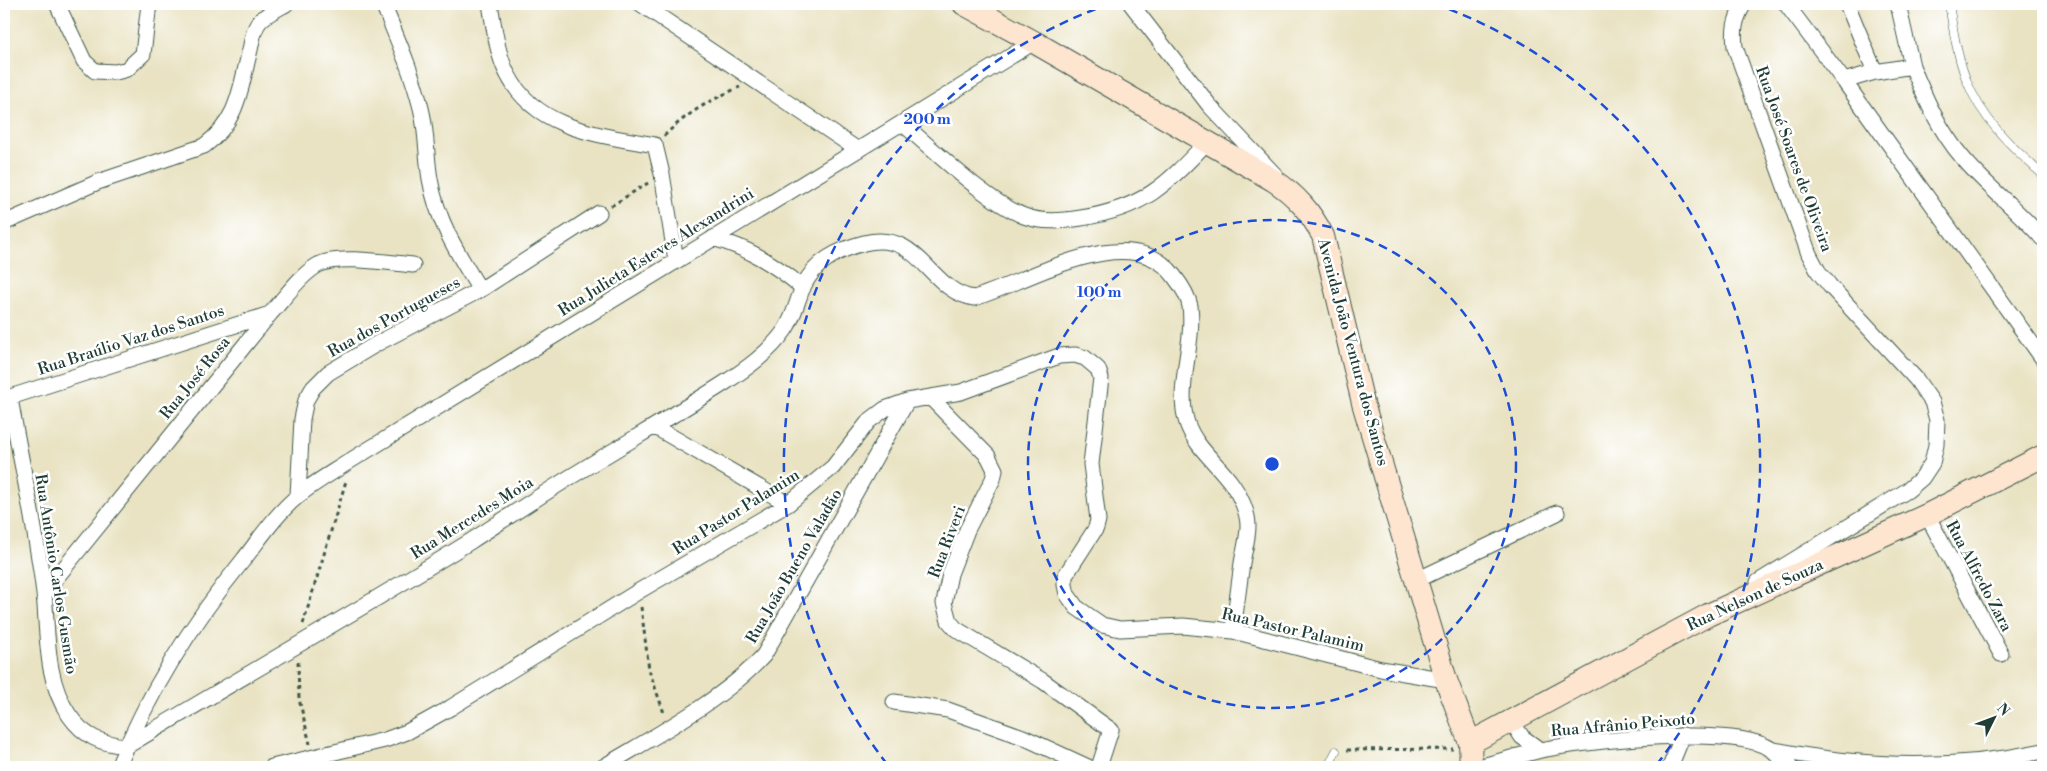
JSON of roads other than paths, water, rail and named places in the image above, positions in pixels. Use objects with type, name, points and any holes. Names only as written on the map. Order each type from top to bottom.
[{"type":"main road","name":"Avenida João Ventura dos Santos","points":[[964,4],[1208,141],[1291,192],[1314,218],[1323,236],[1363,403],[1446,680],[1473,756]]},
{"type":"main road","name":"Rua Nelson de Souza","points":[[1473,756],[1512,722],[1708,615],[1926,515],[2043,456]]},
{"type":"street","points":[[57,4],[84,61],[95,70],[101,72],[127,68],[136,63],[143,54],[149,4]]},
{"type":"street","points":[[4,223],[98,182],[204,146],[218,135],[229,122],[237,100],[255,30],[265,17],[286,4]]},
{"type":"street","points":[[383,4],[399,42],[422,109],[430,180],[439,217],[448,237],[480,290]]},
{"type":"street","points":[[490,4],[507,73],[527,102],[550,118],[574,129],[655,145],[662,174],[676,260]]},
{"type":"street","points":[[641,4],[858,150]]},
{"type":"street","points":[[1131,4],[1209,105],[1291,192]]},
{"type":"street","name":"Rua José Soares de Oliveira","points":[[1708,615],[1736,595],[1908,490],[1922,478],[1932,463],[1936,445],[1936,420],[1932,402],[1916,379],[1830,286],[1818,271],[1809,254],[1735,47],[1733,31],[1744,4]]},
{"type":"street","points":[[1786,4],[1844,81],[2043,359]]},
{"type":"street","points":[[1847,4],[1875,72]]},
{"type":"street","points":[[1898,4],[1912,66],[1941,128],[1962,158],[2043,239]]},
{"type":"street","name":"Rua Julieta Esteves Alexandrini","points":[[298,496],[352,459],[676,260],[903,124],[1034,42]]},
{"type":"street","points":[[1844,81],[1875,72],[1912,66]]},
{"type":"street","points":[[903,124],[989,195],[1009,208],[1025,217],[1055,222],[1114,212],[1141,201],[1180,170],[1208,141]]},
{"type":"street","name":"Rua dos Portugueses","points":[[298,496],[302,419],[306,400],[313,388],[328,373],[378,343],[480,290],[599,213]]},
{"type":"street","points":[[713,238],[739,245],[780,268],[803,288]]},
{"type":"street","name":"Rua Mercedes Moia","points":[[127,746],[655,427],[749,367],[771,348],[786,329],[796,310],[803,288],[811,272],[837,251],[867,242],[895,242],[910,250],[955,292],[974,298],[1052,268],[1113,251],[1134,252],[1153,259],[1169,270],[1183,288],[1190,305],[1190,347],[1183,389],[1187,424],[1195,440],[1235,488],[1244,506],[1248,525],[1233,631]]},
{"type":"street","name":"Rua José Rosa","points":[[44,593],[270,314],[307,274],[318,265],[328,261],[357,260],[413,265]]},
{"type":"street","name":"Rua Braúlio Vaz dos Santos","points":[[7,399],[270,314]]},
{"type":"street","name":"Rua Pastor Palamim","points":[[272,767],[385,740],[407,732],[450,708],[640,591],[788,504],[833,467],[877,414],[908,401],[931,398],[986,384],[1059,356],[1075,355],[1093,363],[1101,378],[1090,464],[1098,520],[1096,528],[1065,576],[1067,594],[1076,607],[1102,625],[1120,629],[1183,626],[1233,631],[1381,669],[1446,680]]},
{"type":"street","name":"Rua Riveri","points":[[931,398],[988,456],[995,470],[993,479],[967,530],[950,574],[944,603],[949,621],[956,629],[1044,681],[1111,730],[1100,767]]},
{"type":"street","name":"Rua Antônio Carlos Gusmão","points":[[7,399],[44,593],[48,652],[59,698],[69,716],[89,736],[105,744],[127,746]]},
{"type":"street","name":"Rua João Bueno Valadão","points":[[603,767],[669,728],[734,682],[764,655],[908,401]]},
{"type":"street","points":[[655,427],[788,504]]},
{"type":"street","points":[[118,767],[157,683],[177,651],[217,593],[274,520],[298,496]]},
{"type":"street","points":[[1417,580],[1557,513]]},
{"type":"street","name":"Rua Alfredo Zara","points":[[1926,515],[2001,654]]},
{"type":"street","points":[[894,702],[948,710],[1023,737],[1088,767]]},
{"type":"street","name":"Rua Afrânio Peixoto","points":[[1512,722],[1522,738],[1540,750]]},
{"type":"street","points":[[1670,767],[1683,735]]},
{"type":"street","name":"Rua Afrânio Peixoto","points":[[1473,756],[1683,735],[1742,740],[1770,749],[1790,767]]},
{"type":"street","points":[[1770,749],[1809,757],[1866,764],[1918,767],[1959,764],[2043,751]]},
{"type":"lane","points":[[1949,4],[1966,80],[1983,111],[2005,140],[2043,175]]},
{"type":"lane","points":[[1328,767],[1336,751]]}]
